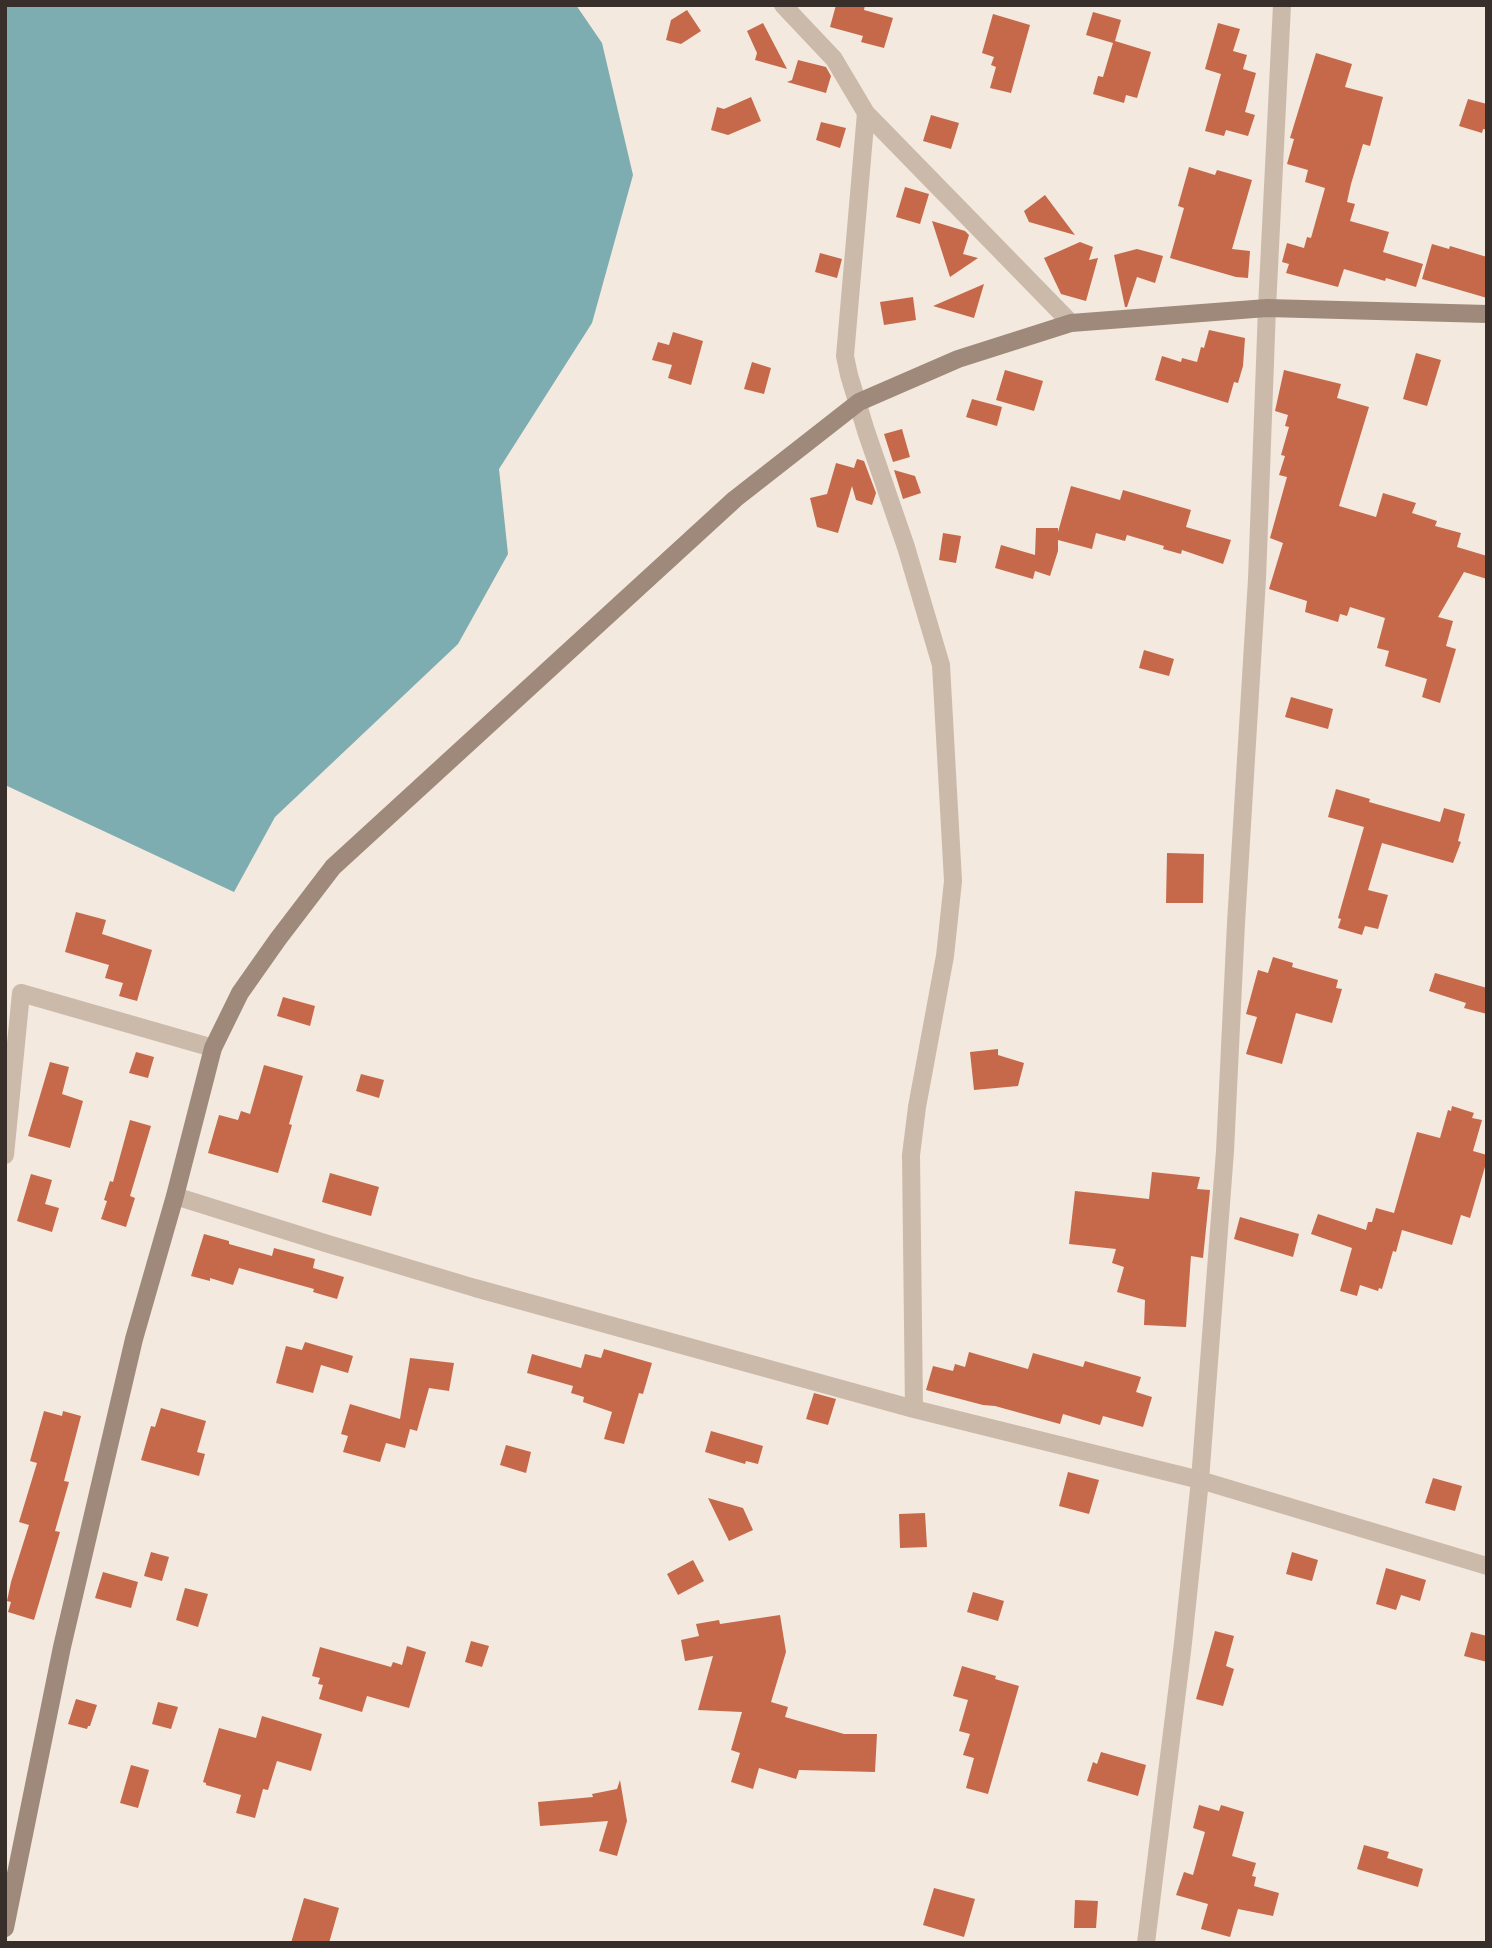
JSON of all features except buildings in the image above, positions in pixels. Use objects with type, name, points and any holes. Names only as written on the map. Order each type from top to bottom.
[{"type":"main road","points":[[5,1928],[68,1620],[134,1339],[213,1048],[240,993],[333,867],[735,499],[859,402],[958,359],[1071,323],[1267,308],[1487,314]]},
{"type":"street","points":[[783,5],[834,60],[866,113],[1071,323]]},
{"type":"street","points":[[1146,1943],[1200,1480],[1225,1150],[1257,579],[1282,5]]},
{"type":"street","points":[[866,113],[845,348],[846,365],[940,658],[953,881],[945,956],[917,1107],[911,1156],[914,1409]]},
{"type":"street","points":[[5,1155],[21,993],[213,1048]]},
{"type":"street","points":[[174,1195],[475,1288],[914,1409],[1200,1480],[1487,1566]]},
{"type":"water","points":[[5,5],[576,5],[602,43],[633,175],[592,323],[499,469],[508,554],[458,644],[275,817],[234,892],[5,785]]}]
